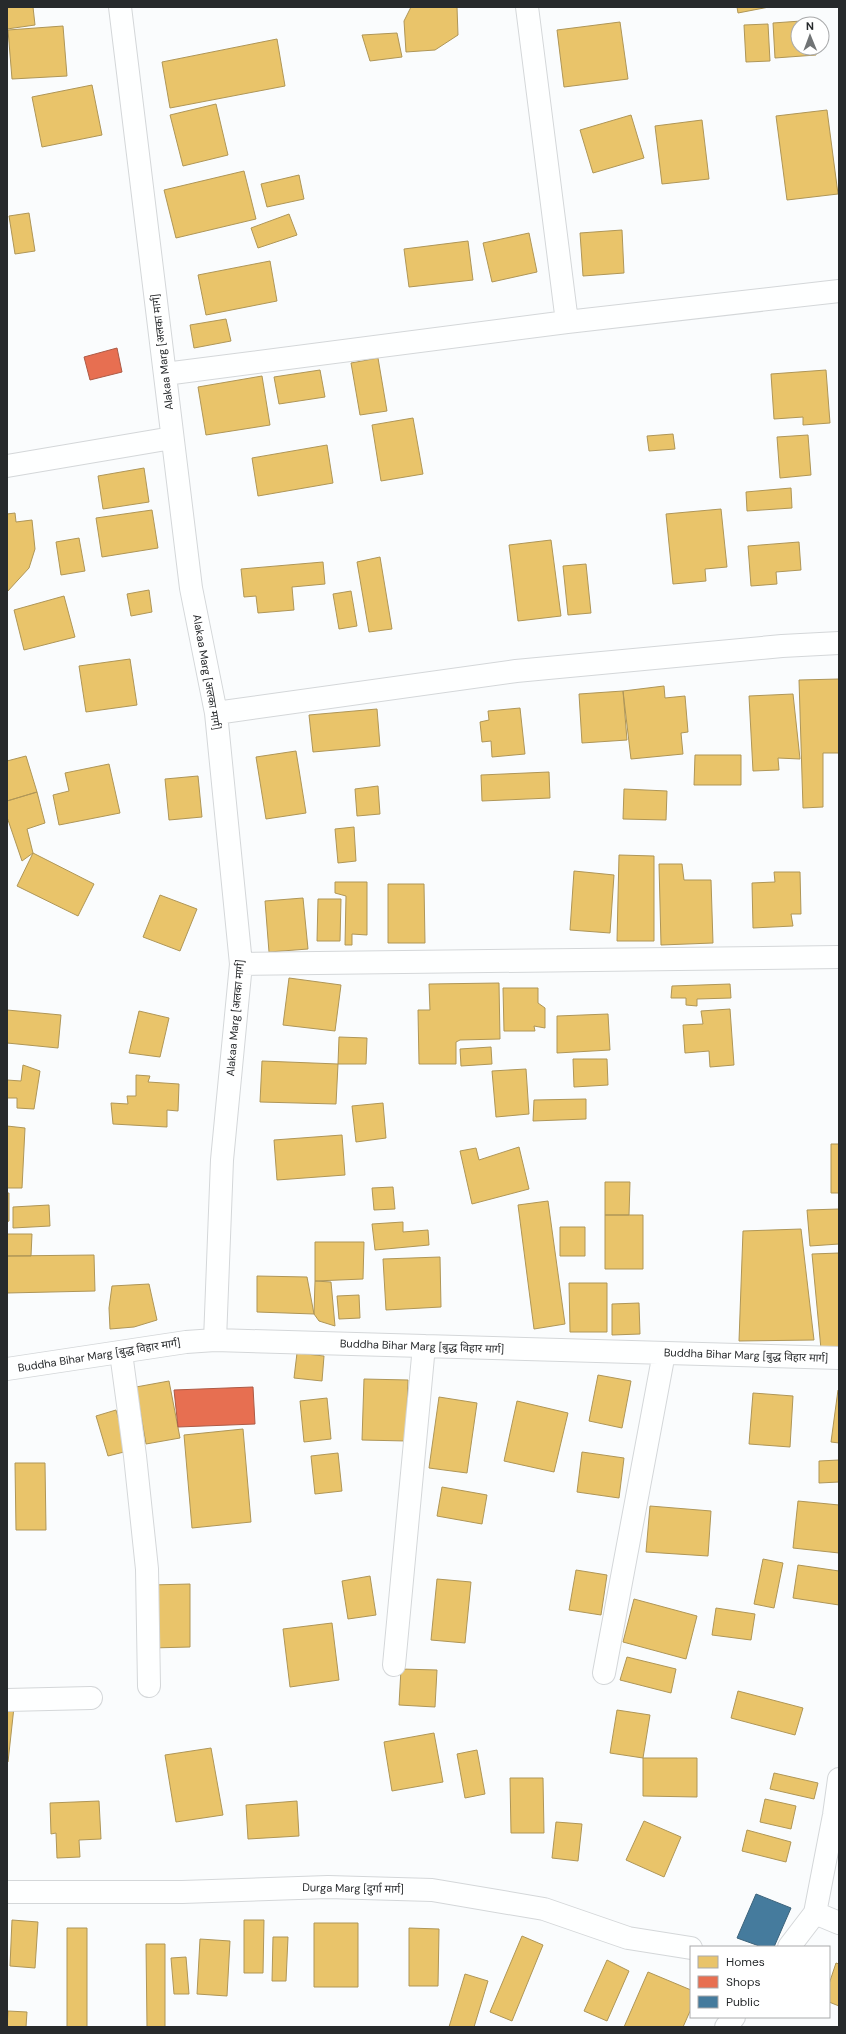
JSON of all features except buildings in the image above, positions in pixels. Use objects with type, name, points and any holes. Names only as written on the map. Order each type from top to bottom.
[{"type":"street","name":"Alakaa Marg [अलका मार्ग]","points":[[120,7],[191,588],[216,713],[241,964],[222,1160],[215,1340]]},
{"type":"street","points":[[528,7],[567,322]]},
{"type":"street","points":[[165,374],[567,322],[839,291]]},
{"type":"street","points":[[7,466],[172,438]]},
{"type":"street","points":[[216,713],[516,671],[782,646],[839,643]]},
{"type":"street","points":[[241,964],[839,957]]},
{"type":"street","name":"Buddha Bihar Marg [बुद्ध विहार मार्ग]","points":[[7,1369],[186,1342],[215,1340],[839,1358]]},
{"type":"street","points":[[394,1665],[424,1346]]},
{"type":"street","points":[[121,1353],[135,1456],[147,1569],[149,1686]]},
{"type":"street","points":[[604,1673],[664,1353]]},
{"type":"street","points":[[7,1700],[91,1698]]},
{"type":"street","points":[[790,1946],[815,1913],[834,1815],[839,1779]]},
{"type":"street","name":"Durga Marg [दुर्गा मार्ग]","points":[[7,1892],[182,1892],[328,1886],[432,1890],[544,1909],[628,1938],[690,1948]]},
{"type":"street","points":[[815,1913],[839,1923]]},
{"type":"street","points":[[726,2027],[733,2018]]}]
